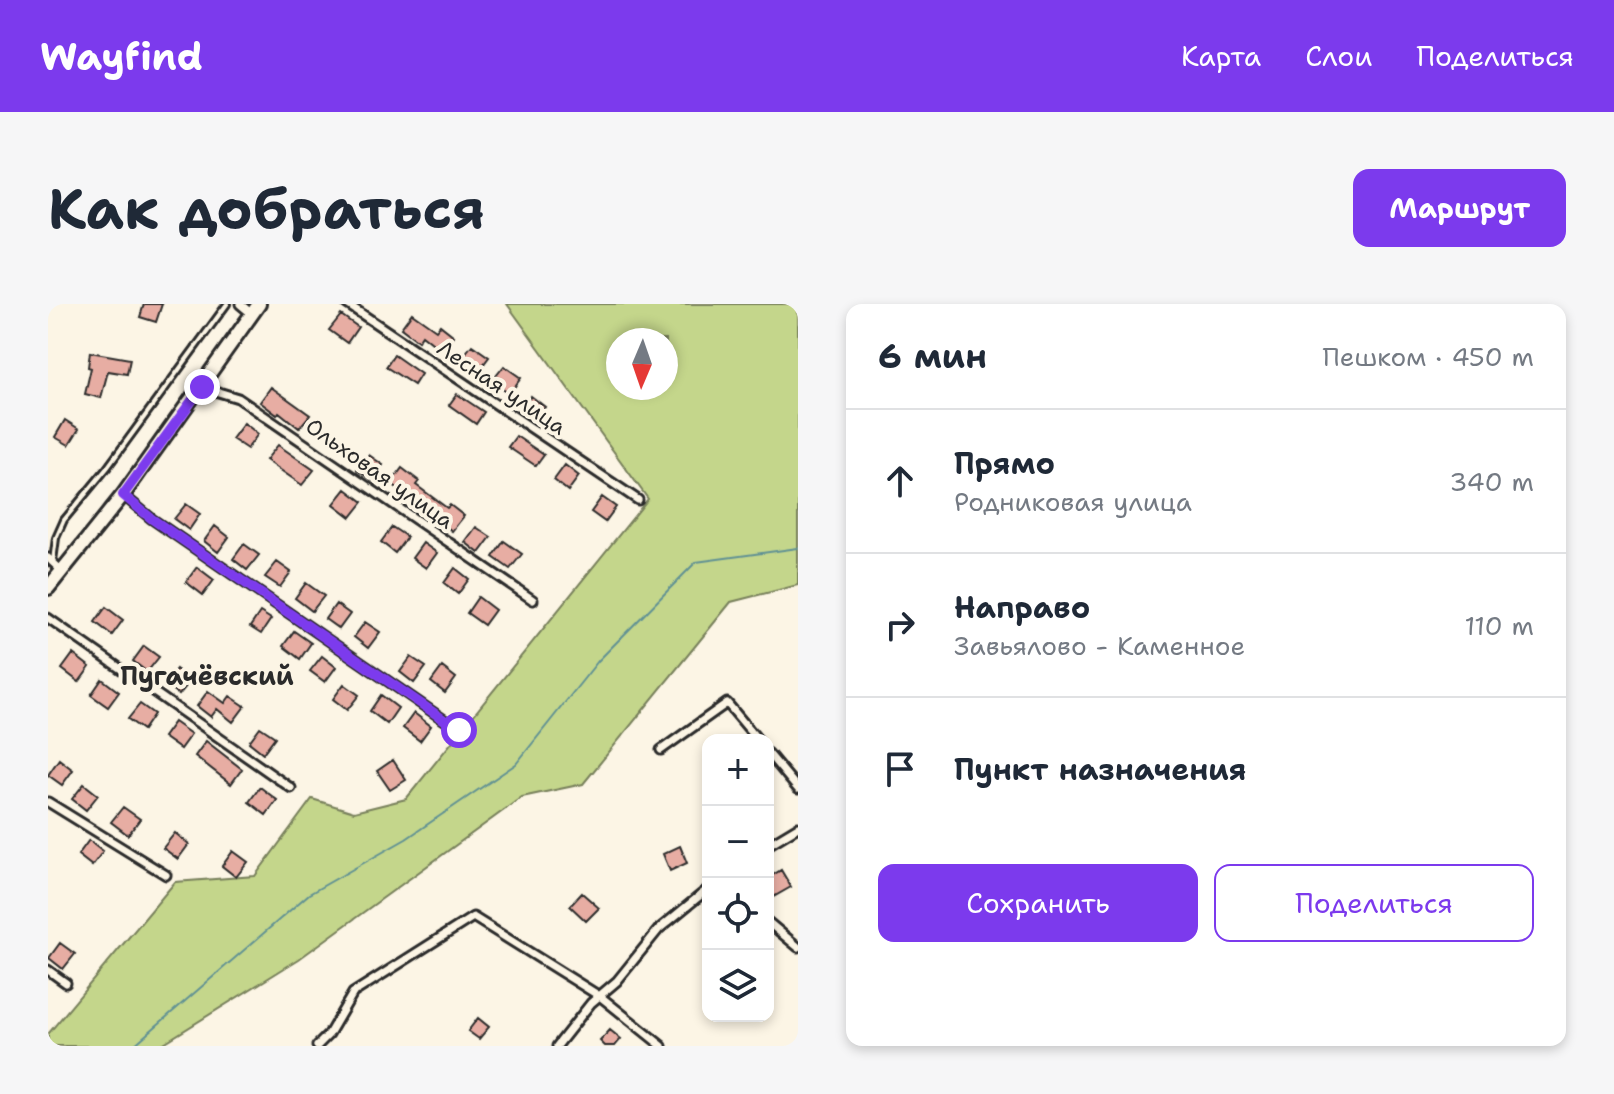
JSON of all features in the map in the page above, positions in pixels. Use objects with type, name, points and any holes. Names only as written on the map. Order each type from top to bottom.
[{"type":"main road","points":[[48,588],[55,564],[123,495],[255,309]]},
{"type":"street","points":[[240,304],[255,309]]},
{"type":"street","name":"Лесная улица","points":[[347,304],[638,500]]},
{"type":"street","name":"Ольховая улица","points":[[202,387],[238,398],[533,600]]},
{"type":"street","points":[[123,495],[152,519],[459,730]]},
{"type":"street","points":[[48,618],[291,788]]},
{"type":"street","points":[[661,750],[727,703],[753,734]]},
{"type":"street","points":[[774,760],[798,789]]},
{"type":"street","points":[[48,802],[166,875]]},
{"type":"street","points":[[774,841],[798,827]]},
{"type":"street","points":[[557,1046],[591,1003],[617,981],[659,929],[702,894]]},
{"type":"street","points":[[317,1046],[329,1034],[353,993],[473,917],[601,997],[662,1046]]},
{"type":"street","points":[[774,927],[798,947]]},
{"type":"street","points":[[48,970],[66,983]]},
{"type":"lane","points":[[55,564],[56,538],[64,520],[107,468],[227,304]]},
{"type":"green space","points":[[507,304],[798,304],[798,585],[731,602],[583,784],[522,797],[299,959],[159,1046],[48,1046],[48,1034],[175,882],[255,876],[312,799],[354,812],[406,799],[648,499]]},
{"type":"building","points":[[144,304],[162,304],[156,322],[140,317]]},
{"type":"building","points":[[412,313],[436,330],[440,325],[454,336],[442,351],[422,335],[418,341],[401,328]]},
{"type":"building","points":[[341,315],[358,327],[347,343],[329,330]]},
{"type":"building","points":[[472,345],[489,357],[477,373],[460,360]]},
{"type":"building","points":[[90,352],[130,359],[127,374],[108,371],[101,398],[85,394],[91,368],[88,367]]},
{"type":"building","points":[[394,355],[421,374],[414,385],[386,367]]},
{"type":"building","points":[[504,366],[521,378],[509,394],[492,381]]},
{"type":"building","points":[[271,387],[310,415],[299,428],[260,402]]},
{"type":"building","points":[[457,394],[484,412],[476,424],[449,405]]},
{"type":"building","points":[[531,396],[545,407],[536,419],[522,408]]},
{"type":"building","points":[[65,420],[79,429],[69,445],[55,437]]},
{"type":"building","points":[[244,423],[258,434],[247,449],[232,439]]},
{"type":"building","points":[[516,436],[544,455],[536,466],[508,447]]},
{"type":"building","points":[[278,445],[314,470],[302,485],[266,460]]},
{"type":"building","points":[[369,455],[383,465],[372,480],[357,470]]},
{"type":"building","points":[[565,465],[579,476],[568,491],[554,480]]},
{"type":"building","points":[[402,468],[419,481],[416,485],[447,508],[450,505],[464,516],[452,531],[411,505],[414,501],[391,483]]},
{"type":"building","points":[[346,489],[363,502],[351,517],[334,504]]},
{"type":"building","points":[[602,497],[616,507],[605,522],[591,512]]},
{"type":"building","points":[[186,504],[200,514],[189,530],[174,519]]},
{"type":"building","points":[[215,526],[229,537],[218,552],[204,541]]},
{"type":"building","points":[[392,527],[407,537],[395,553],[381,542]]},
{"type":"building","points":[[476,527],[491,537],[479,553],[465,542]]},
{"type":"building","points":[[504,541],[522,554],[510,569],[493,557]]},
{"type":"building","points":[[423,543],[437,553],[426,568],[412,558]]},
{"type":"building","points":[[244,544],[259,555],[247,570],[233,559]]},
{"type":"building","points":[[277,562],[291,572],[280,587],[265,577]]},
{"type":"building","points":[[197,567],[214,580],[203,595],[186,582]]},
{"type":"building","points":[[455,568],[469,579],[458,594],[444,583]]},
{"type":"building","points":[[306,583],[324,596],[312,611],[295,598]]},
{"type":"building","points":[[478,597],[495,610],[484,625],[467,613]]},
{"type":"building","points":[[336,604],[350,614],[339,629],[325,619]]},
{"type":"building","points":[[106,607],[123,620],[112,635],[95,622]]},
{"type":"building","points":[[260,612],[271,619],[261,634],[250,627]]},
{"type":"building","points":[[365,622],[380,632],[368,648],[354,637]]},
{"type":"building","points":[[294,631],[311,643],[300,659],[283,646]]},
{"type":"building","points":[[144,646],[159,657],[147,672],[133,661]]},
{"type":"building","points":[[73,654],[90,667],[79,682],[62,669]]},
{"type":"building","points":[[322,656],[336,667],[325,682],[310,671]]},
{"type":"building","points":[[411,657],[426,667],[414,683],[400,672]]},
{"type":"building","points":[[442,667],[456,678],[445,693],[431,682]]},
{"type":"building","points":[[176,669],[191,680],[179,695],[165,684]]},
{"type":"building","points":[[102,679],[119,692],[108,707],[91,695]]},
{"type":"building","points":[[344,684],[359,695],[347,710],[333,699]]},
{"type":"building","points":[[208,691],[225,703],[230,696],[245,706],[233,722],[217,709],[211,717],[197,706]]},
{"type":"building","points":[[381,695],[398,708],[387,724],[370,711]]},
{"type":"building","points":[[140,704],[154,714],[143,730],[128,719]]},
{"type":"building","points":[[414,713],[431,726],[420,741],[403,728]]},
{"type":"building","points":[[174,722],[191,734],[180,749],[163,737]]},
{"type":"building","points":[[260,727],[275,737],[263,753],[249,742]]},
{"type":"building","points":[[206,741],[242,769],[231,784],[195,756]]},
{"type":"building","points":[[59,759],[73,770],[62,785],[48,775]]},
{"type":"building","points":[[393,760],[406,780],[390,790],[377,771]]},
{"type":"building","points":[[84,784],[98,795],[86,810],[72,799]]},
{"type":"building","points":[[260,787],[277,800],[266,815],[249,802]]},
{"type":"building","points":[[123,807],[140,819],[128,835],[111,822]]},
{"type":"building","points":[[175,833],[189,844],[178,859],[163,848]]},
{"type":"building","points":[[89,840],[103,851],[92,866],[78,855]]},
{"type":"building","points":[[680,846],[687,863],[670,871],[663,854]]},
{"type":"building","points":[[233,851],[248,862],[236,877],[222,866]]},
{"type":"building","points":[[781,870],[791,887],[774,897],[774,878],[774,874]]},
{"type":"building","points":[[582,893],[599,908],[586,921],[570,906]]},
{"type":"building","points":[[60,943],[75,954],[63,969],[49,958]]},
{"type":"building","points":[[478,1018],[489,1027],[479,1039],[468,1031]]},
{"type":"building","points":[[610,1030],[621,1039],[615,1046],[605,1046],[600,1041]]},
{"type":"waterway","points":[[133,1046],[309,894],[406,839],[516,764],[598,661],[696,562],[798,548]]},
{"type":"district","name":"Пугачёвский","points":[[207,676]]},
{"type":"route","points":[[202,387],[123,495],[152,519],[459,730]]}]
